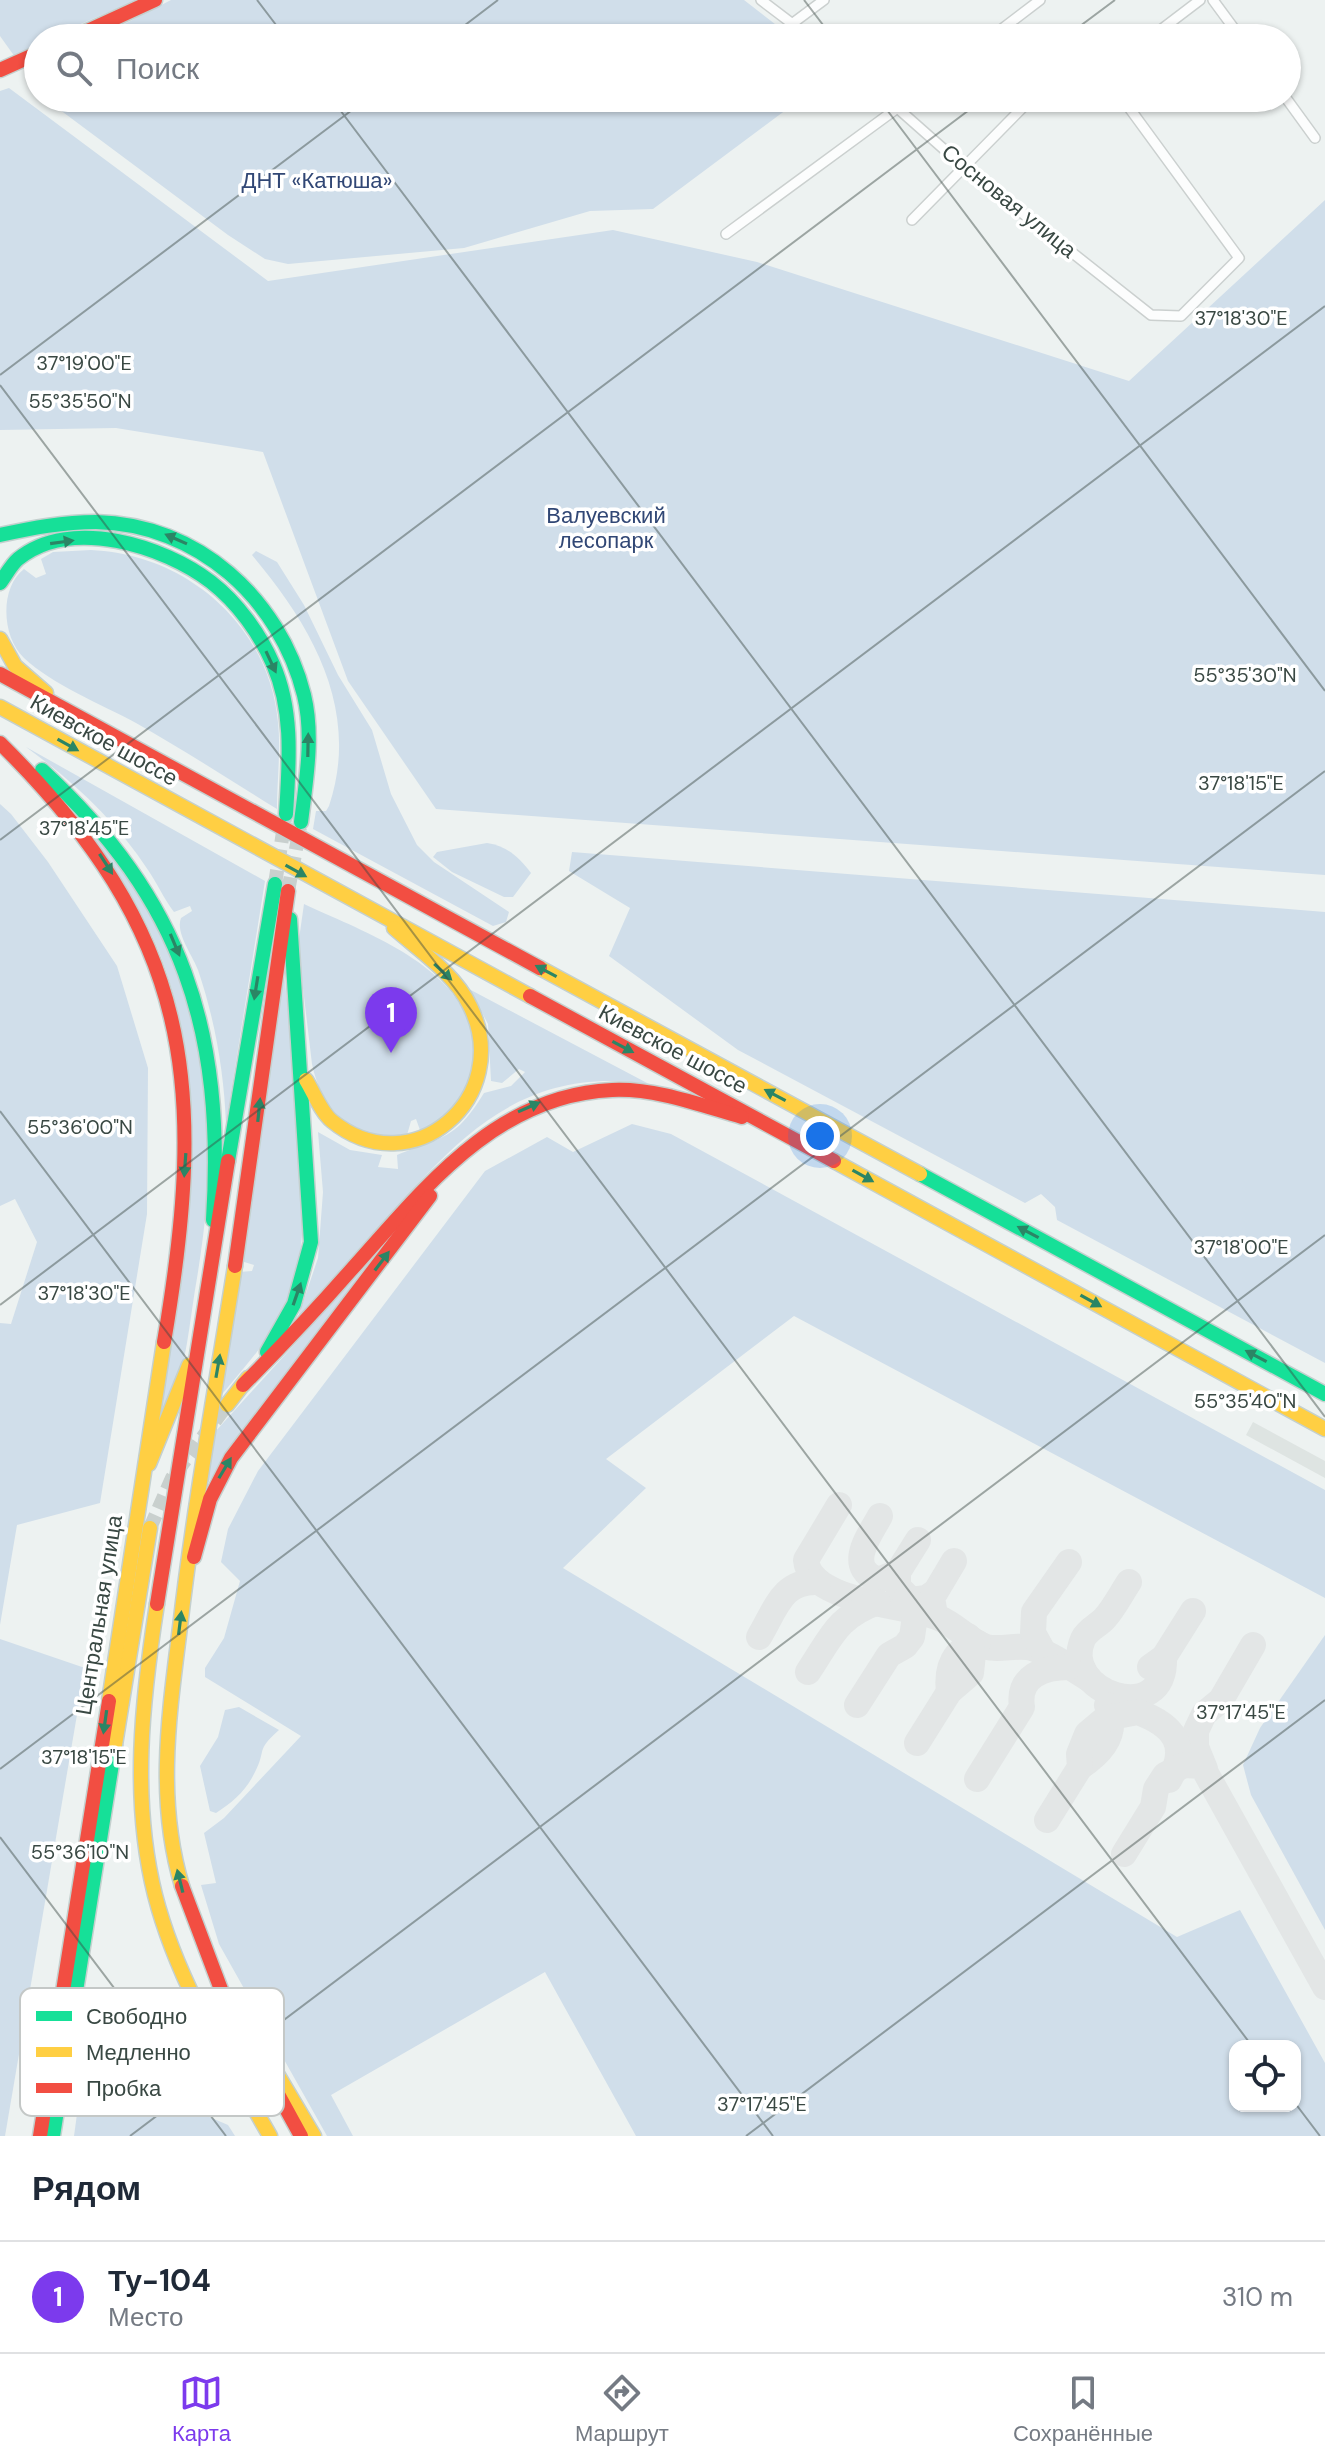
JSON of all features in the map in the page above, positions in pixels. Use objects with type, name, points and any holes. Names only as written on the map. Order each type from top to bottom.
[{"type":"main road","points":[[103,24],[155,0]]},
{"type":"main road","points":[[0,70],[24,59]]},
{"type":"main road","points":[[0,535],[69,520],[123,523],[183,541],[242,583],[278,630],[291,656],[305,698],[309,755],[301,822]]},
{"type":"main road","points":[[0,583],[9,567],[28,552],[51,544],[86,540],[139,546],[187,566],[211,582],[251,625],[278,678],[289,736],[286,814]]},
{"type":"main road","points":[[0,639],[15,666],[68,711]]},
{"type":"main road","name":"Киевское шоссе","points":[[0,674],[1325,1394]]},
{"type":"main road","name":"Киевское шоссе","points":[[0,707],[384,920],[770,1125],[1325,1429]]},
{"type":"main road","points":[[0,741],[70,795],[111,839],[145,886],[182,961],[201,1021],[214,1099],[213,1265]]},
{"type":"main road","points":[[0,741],[60,802],[121,889],[163,987],[177,1040],[187,1131],[180,1241],[142,1479]]},
{"type":"main road","points":[[189,1988],[174,1957],[155,1900],[141,1815],[142,1732],[202,1327],[282,887]]},
{"type":"main road","points":[[227,1405],[287,1320],[311,1242],[301,1065],[282,887]]},
{"type":"main road","points":[[220,1988],[203,1955],[179,1878],[165,1804],[166,1733],[198,1475],[256,1136],[282,887]]},
{"type":"main road","points":[[301,1065],[313,1098],[328,1120],[346,1133],[371,1143],[396,1145],[424,1139],[454,1119],[470,1100],[483,1056],[475,1016],[451,980],[384,920]]},
{"type":"main road","points":[[243,1385],[467,1148],[527,1108],[559,1096],[601,1090],[650,1092],[770,1125]]},
{"type":"main road","points":[[183,1595],[207,1506],[231,1458],[467,1148]]},
{"type":"main road","points":[[142,1479],[176,1402],[202,1327]]},
{"type":"main road","name":"Центральная улица","points":[[66,1988],[142,1479]]},
{"type":"main road","name":"Центральная улица","points":[[77,1988],[150,1528]]},
{"type":"main road","points":[[203,1955],[223,1988]]},
{"type":"main road","points":[[284,2087],[314,2136]]},
{"type":"main road","points":[[284,2108],[301,2136]]},
{"type":"main road","name":"Центральная улица","points":[[40,2136],[44,2116]]},
{"type":"main road","name":"Центральная улица","points":[[53,2136],[56,2116]]},
{"type":"main road","points":[[259,2116],[270,2136]]},
{"type":"street","points":[[761,0],[793,23],[824,0]]},
{"type":"street","points":[[1008,24],[1040,0]]},
{"type":"street","points":[[1168,24],[1200,0]]},
{"type":"street","points":[[1213,0],[1231,24]]},
{"type":"street","points":[[726,234],[893,112]]},
{"type":"street","name":"Сосновая улица","points":[[902,112],[964,167],[1151,315],[1181,316],[1239,258],[1132,112]]},
{"type":"street","points":[[912,220],[1018,112]]},
{"type":"street","points":[[1296,112],[1315,138]]},
{"type":"green space","points":[[0,0],[137,0],[81,24],[24,24],[24,51],[15,57],[0,36]]},
{"type":"green space","points":[[171,0],[744,0],[775,24],[124,24]]},
{"type":"green space","name":"Валуевский лесопарк","points":[[9,88],[24,99],[24,112],[41,112],[268,281],[613,230],[757,262],[1129,381],[1325,200],[1325,875],[436,809],[348,681],[263,452],[116,428],[0,430],[0,91]]},
{"type":"green space","name":"ДНТ «Катюша»","points":[[63,112],[783,112],[653,209],[590,211],[464,248],[288,264],[265,259]]},
{"type":"green space","points":[[91,550],[126,555],[159,565],[190,581],[217,601],[240,626],[258,655],[271,687],[279,733],[277,809],[154,733],[48,677],[16,649],[6,612],[7,599],[16,577],[24,569],[36,578],[46,574],[41,559],[53,552]]},
{"type":"green space","points":[[256,551],[277,562],[304,605],[338,675],[372,730],[391,794],[417,845],[434,862],[509,912],[506,922],[493,926],[313,829],[316,811],[326,811],[329,806],[337,771],[339,736],[335,703],[311,640],[274,582],[252,555]]},
{"type":"green space","points":[[26,747],[265,881],[226,1124],[214,1027],[198,970],[180,930],[181,918],[192,911],[190,906],[174,912],[135,852],[108,819],[77,788]]},
{"type":"green space","points":[[0,804],[48,862],[117,966],[148,1068],[147,1214],[100,1503],[17,1525],[0,1625],[0,1323],[11,1324],[37,1242],[15,1199],[0,1206]]},
{"type":"green space","points":[[78,816],[99,836],[125,870],[171,952],[199,1042],[206,1088],[208,1181],[197,1278],[179,1380],[154,1442],[183,1259],[189,1198],[189,1077],[179,1017],[153,938],[124,884]]},
{"type":"green space","points":[[487,843],[512,853],[531,873],[513,897],[504,897],[452,872],[433,857],[437,852]]},
{"type":"green space","points":[[572,852],[1325,912],[1325,1363],[1057,1220],[1055,1207],[1041,1194],[1025,1203],[738,1050],[609,956],[630,908],[569,871]]},
{"type":"green space","points":[[304,904],[410,956],[434,974],[453,995],[468,1019],[476,1047],[470,1086],[446,1115],[425,1131],[420,1130],[416,1119],[411,1121],[407,1135],[372,1135],[344,1121],[324,1097],[312,1064],[298,946]]},
{"type":"green space","points":[[284,972],[301,1136],[303,1222],[299,1261],[291,1293],[277,1322],[219,1398],[239,1272],[252,1271],[254,1265],[241,1261]]},
{"type":"green space","points":[[469,989],[649,1084],[597,1081],[552,1089],[512,1105],[476,1129],[443,1158],[298,1317],[318,1258],[323,1192],[318,1132],[350,1150],[382,1155],[378,1167],[398,1169],[397,1155],[447,1134],[465,1120],[484,1093],[511,1086],[525,1072],[519,1069],[502,1083],[491,1081],[488,1024]]},
{"type":"green space","points":[[632,1124],[671,1134],[1325,1490],[1325,1598],[794,1316],[606,1459],[646,1488],[563,1568],[1177,1937],[1240,1910],[1325,2063],[1325,2136],[636,2136],[545,1972],[331,2095],[353,2136],[327,2136],[284,2060],[284,1988],[244,1988],[219,1944],[201,1885],[216,1883],[204,1833],[224,1818],[301,1736],[205,1677],[205,1668],[224,1638],[240,1581],[221,1562],[228,1529],[258,1471],[485,1171],[547,1137],[573,1152]]},
{"type":"green space","points":[[380,1250],[207,1484],[206,1484],[214,1433]]},
{"type":"green space","points":[[1325,1635],[1325,1930],[1251,1795],[1243,1765],[1260,1728]]},
{"type":"green space","points":[[0,1639],[85,1668],[30,1988],[20,1988],[20,2048],[5,2136],[0,2136]]},
{"type":"green space","points":[[239,1707],[279,1730],[264,1746],[248,1785],[216,1813],[210,1811],[200,1766],[218,1737],[225,1710]]},
{"type":"green space","points":[[77,2116],[207,2116],[228,2125],[235,2136],[74,2136]]},
{"type":"shaded area","points":[[1253,1422],[1325,1461],[1325,1478],[1246,1435]]},
{"type":"taxiway","points":[[839,1505],[806,1560],[812,1574],[824,1585],[841,1594],[939,1618],[986,1647],[1035,1649],[1089,1679]]},
{"type":"taxiway","points":[[880,1516],[862,1551],[863,1567],[878,1580],[898,1572]]},
{"type":"taxiway","points":[[918,1540],[898,1572],[898,1587],[911,1600],[926,1598],[935,1592]]},
{"type":"taxiway","points":[[934,1609],[932,1598],[954,1561]]},
{"type":"taxiway","points":[[1044,1653],[1033,1633],[1034,1612],[1069,1562]]},
{"type":"taxiway","points":[[759,1637],[788,1591],[796,1586],[818,1582]]},
{"type":"taxiway","points":[[1129,1582],[1108,1614],[1083,1639],[1080,1658],[1086,1674],[1099,1687],[1116,1695],[1133,1697],[1149,1692],[1160,1679],[1164,1657]]},
{"type":"taxiway","points":[[857,1705],[889,1655],[905,1646],[912,1637],[915,1616],[906,1598]]},
{"type":"taxiway","points":[[808,1672],[843,1622],[878,1602]]},
{"type":"taxiway","points":[[1150,1667],[1164,1657],[1193,1611]]},
{"type":"taxiway","points":[[917,1743],[949,1692],[971,1673],[973,1654],[968,1636]]},
{"type":"taxiway","points":[[949,1692],[953,1661],[962,1650],[978,1643]]},
{"type":"taxiway","points":[[1205,1769],[1196,1747],[1196,1731],[1204,1714],[1221,1700],[1253,1645]]},
{"type":"taxiway","points":[[977,1779],[1022,1707],[1022,1696],[1028,1681],[1042,1671],[1069,1667]]},
{"type":"taxiway","points":[[1080,1767],[1096,1755],[1107,1741],[1111,1724],[1107,1705]]},
{"type":"taxiway","points":[[1047,1820],[1080,1767],[1079,1754],[1087,1734],[1106,1718],[1138,1712],[1169,1730],[1178,1747],[1175,1768],[1169,1780]]},
{"type":"taxiway","points":[[1124,1854],[1153,1807],[1156,1789],[1165,1775],[1184,1765],[1202,1766],[1325,1987]]},
{"type":"tunnel","points":[[275,884],[285,819]]},
{"type":"tunnel","points":[[288,891],[300,828]]},
{"type":"tunnel","points":[[150,1528],[172,1478],[227,1405]]},
{"type":"traffic: fast","points":[[0,535],[72,523],[133,526],[168,536],[200,552],[229,573],[255,599],[276,628],[292,660],[304,695],[309,742],[301,822]]},
{"type":"traffic: fast","points":[[0,583],[18,559],[40,546],[64,539],[90,538],[117,541],[168,557],[211,582],[230,599],[255,630],[280,682],[288,738],[286,814]]},
{"type":"traffic: fast","points":[[42,770],[90,819],[130,869],[161,920],[185,973],[201,1029],[211,1088],[215,1152],[213,1220]]},
{"type":"traffic: fast","points":[[228,1161],[275,884]]},
{"type":"traffic: fast","points":[[267,1352],[294,1304],[311,1242],[290,919]]},
{"type":"traffic: fast","points":[[920,1174],[1325,1394]]},
{"type":"traffic: fast","points":[[76,1988],[115,1745]]},
{"type":"traffic: fast","points":[[53,2136],[56,2116]]},
{"type":"traffic: slow","points":[[0,639],[15,666],[46,693]]},
{"type":"traffic: slow","points":[[0,707],[530,996]]},
{"type":"traffic: slow","points":[[306,1080],[332,1121],[363,1138],[394,1143],[423,1137],[448,1122],[467,1100],[479,1072],[480,1040],[470,1006],[446,973],[394,928]]},
{"type":"traffic: slow","points":[[540,968],[920,1174]]},
{"type":"traffic: slow","points":[[834,1161],[1325,1429]]},
{"type":"traffic: slow","points":[[182,1886],[169,1821],[169,1725],[192,1536],[235,1266]]},
{"type":"traffic: slow","points":[[109,1701],[164,1342]]},
{"type":"traffic: slow","points":[[149,1464],[189,1365]]},
{"type":"traffic: slow","points":[[227,1405],[248,1378]]},
{"type":"traffic: slow","points":[[115,1745],[150,1528]]},
{"type":"traffic: slow","points":[[157,1604],[143,1713],[143,1823],[155,1895],[164,1927],[189,1988]]},
{"type":"traffic: slow","points":[[284,2086],[314,2136]]},
{"type":"traffic: slow","points":[[259,2116],[270,2136]]},
{"type":"traffic: jam","points":[[103,24],[155,0]]},
{"type":"traffic: jam","points":[[0,70],[24,59]]},
{"type":"traffic: jam","points":[[0,674],[540,968]]},
{"type":"traffic: jam","points":[[0,743],[64,813],[113,881],[148,948],[171,1017],[182,1089],[184,1166],[178,1250],[164,1342]]},
{"type":"traffic: jam","points":[[235,1266],[288,891]]},
{"type":"traffic: jam","points":[[530,996],[834,1161]]},
{"type":"traffic: jam","points":[[243,1385],[434,1179],[497,1128],[532,1109],[570,1096],[628,1090],[678,1098],[742,1117]]},
{"type":"traffic: jam","points":[[157,1604],[228,1161]]},
{"type":"traffic: jam","points":[[194,1557],[210,1499],[231,1458],[430,1196]]},
{"type":"traffic: jam","points":[[63,1988],[109,1701]]},
{"type":"traffic: jam","points":[[182,1886],[220,1988]]},
{"type":"traffic: jam","points":[[284,2105],[301,2136]]},
{"type":"traffic: jam","points":[[40,2136],[43,2116]]},
{"type":"place","name":"Ту-104","points":[[391,1053]]}]
